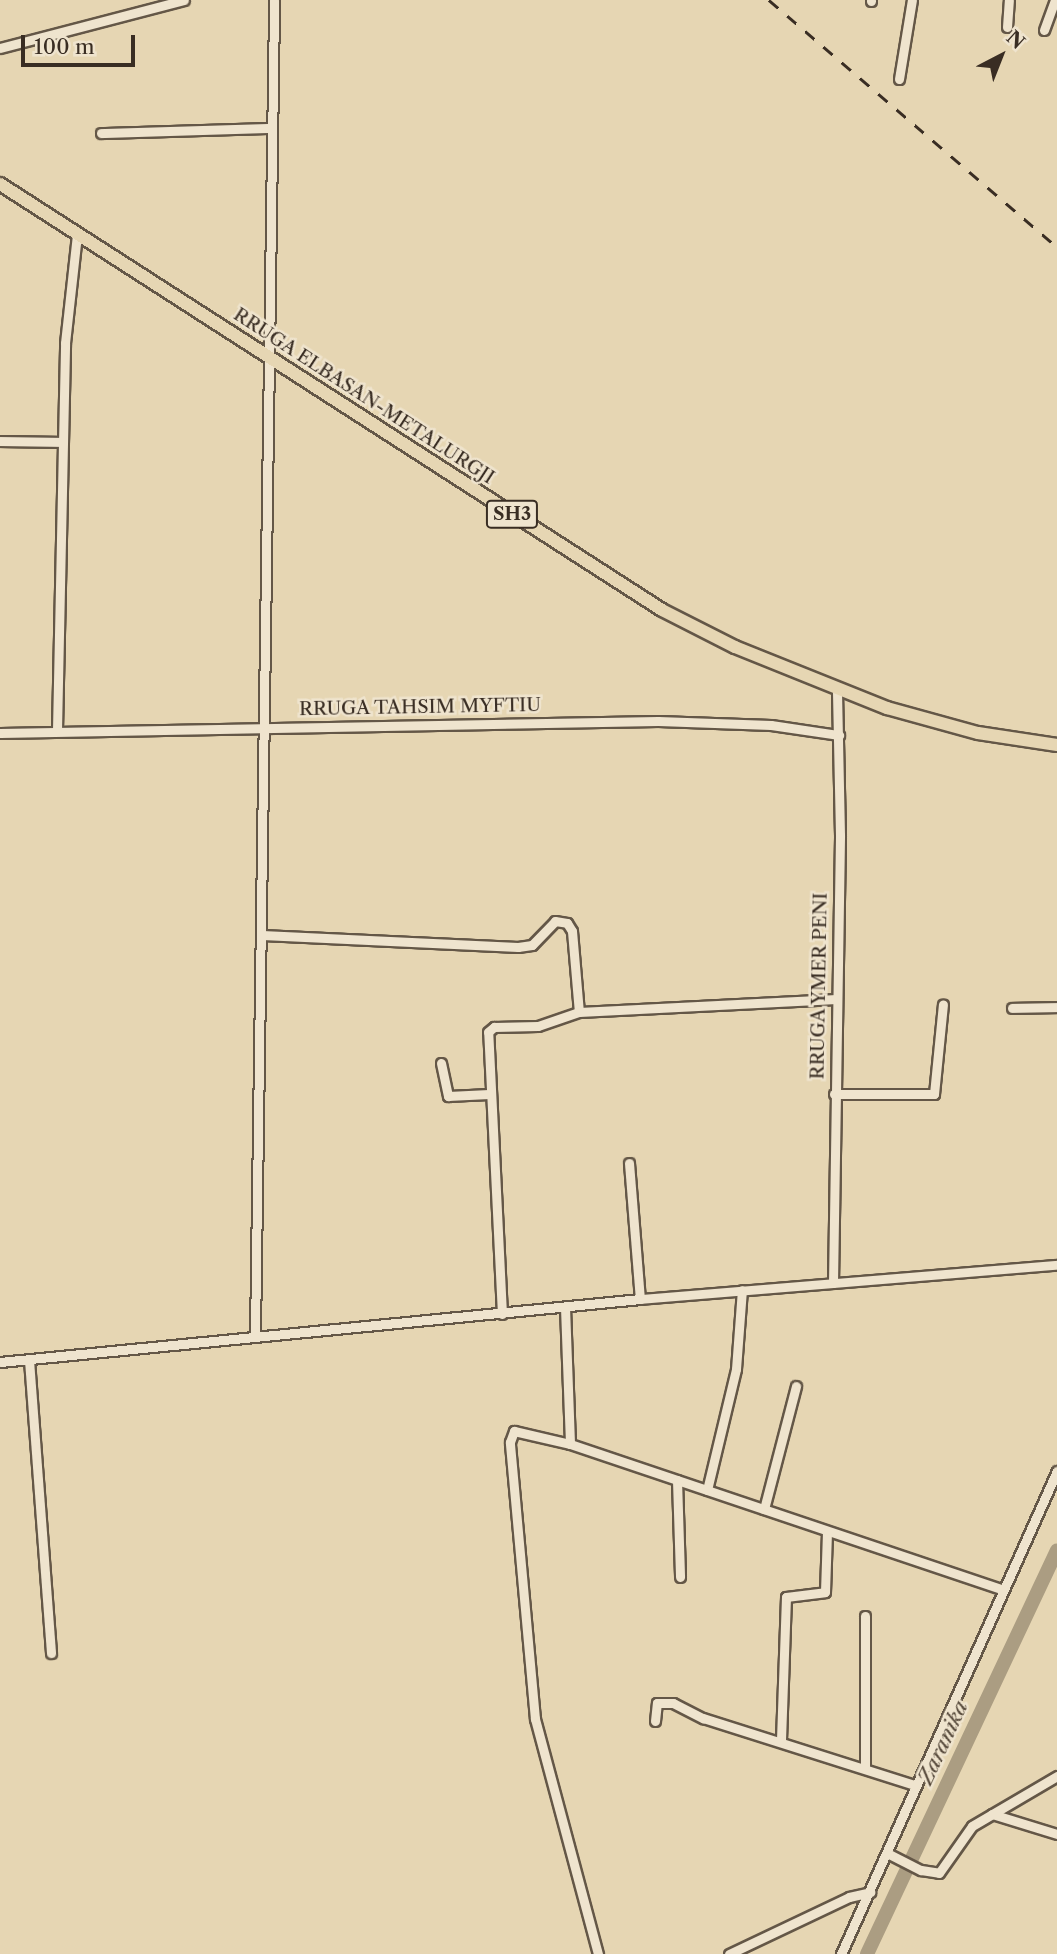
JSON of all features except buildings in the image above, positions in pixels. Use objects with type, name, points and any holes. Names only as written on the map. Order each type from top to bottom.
[{"type":"main road","name":"RRUGA ELBASAN-METALURGJI","points":[[5,187],[662,610],[837,690],[978,733],[1057,745]]},
{"type":"street","points":[[0,48],[184,0]]},
{"type":"street","points":[[255,1335],[266,727],[274,0]]},
{"type":"street","points":[[899,79],[912,0]]},
{"type":"street","points":[[1007,27],[1009,0]]},
{"type":"street","points":[[1044,30],[1055,0]]},
{"type":"street","points":[[101,133],[271,128]]},
{"type":"street","points":[[57,730],[65,343],[77,234]]},
{"type":"street","points":[[0,441],[62,442]]},
{"type":"street","name":"RRUGA YMER PENI","points":[[833,1283],[839,735],[837,690]]},
{"type":"street","name":"RRUGA TAHSIM MYFTIU","points":[[0,733],[57,730],[717,722],[839,735]]},
{"type":"street","points":[[262,935],[518,947],[532,945],[555,921],[567,923],[572,931],[579,1012]]},
{"type":"street","points":[[502,1314],[488,1032],[494,1027],[538,1026],[579,1012],[836,999]]},
{"type":"street","points":[[834,1094],[934,1094],[943,1004]]},
{"type":"street","points":[[1012,1008],[1057,1007]]},
{"type":"street","points":[[441,1063],[449,1096],[489,1094]]},
{"type":"street","points":[[629,1163],[640,1299]]},
{"type":"street","points":[[0,1362],[640,1299],[1057,1265]]},
{"type":"street","points":[[707,1490],[736,1369],[742,1290]]},
{"type":"street","points":[[565,1307],[570,1444]]},
{"type":"street","points":[[29,1360],[51,1653]]},
{"type":"street","points":[[764,1509],[796,1386]]},
{"type":"street","points":[[598,1954],[535,1719],[510,1442],[514,1431],[524,1430],[570,1444],[1001,1589]]},
{"type":"street","points":[[841,1954],[1001,1589],[1057,1471]]},
{"type":"street","points":[[677,1480],[680,1577]]},
{"type":"street","points":[[781,1740],[786,1597],[791,1593],[825,1592],[827,1531]]},
{"type":"street","points":[[865,1616],[865,1767]]},
{"type":"street","points":[[654,1721],[661,1700],[703,1718],[781,1740],[914,1785]]},
{"type":"street","points":[[887,1853],[933,1873],[951,1860],[972,1826],[1057,1776]]},
{"type":"street","points":[[992,1814],[1057,1834]]},
{"type":"street","points":[[729,1954],[849,1897],[870,1892]]},
{"type":"waterway","name":"Zaranika","points":[[867,1954],[1057,1550]]},
{"type":"railway","points":[[769,0],[1057,247]]}]
